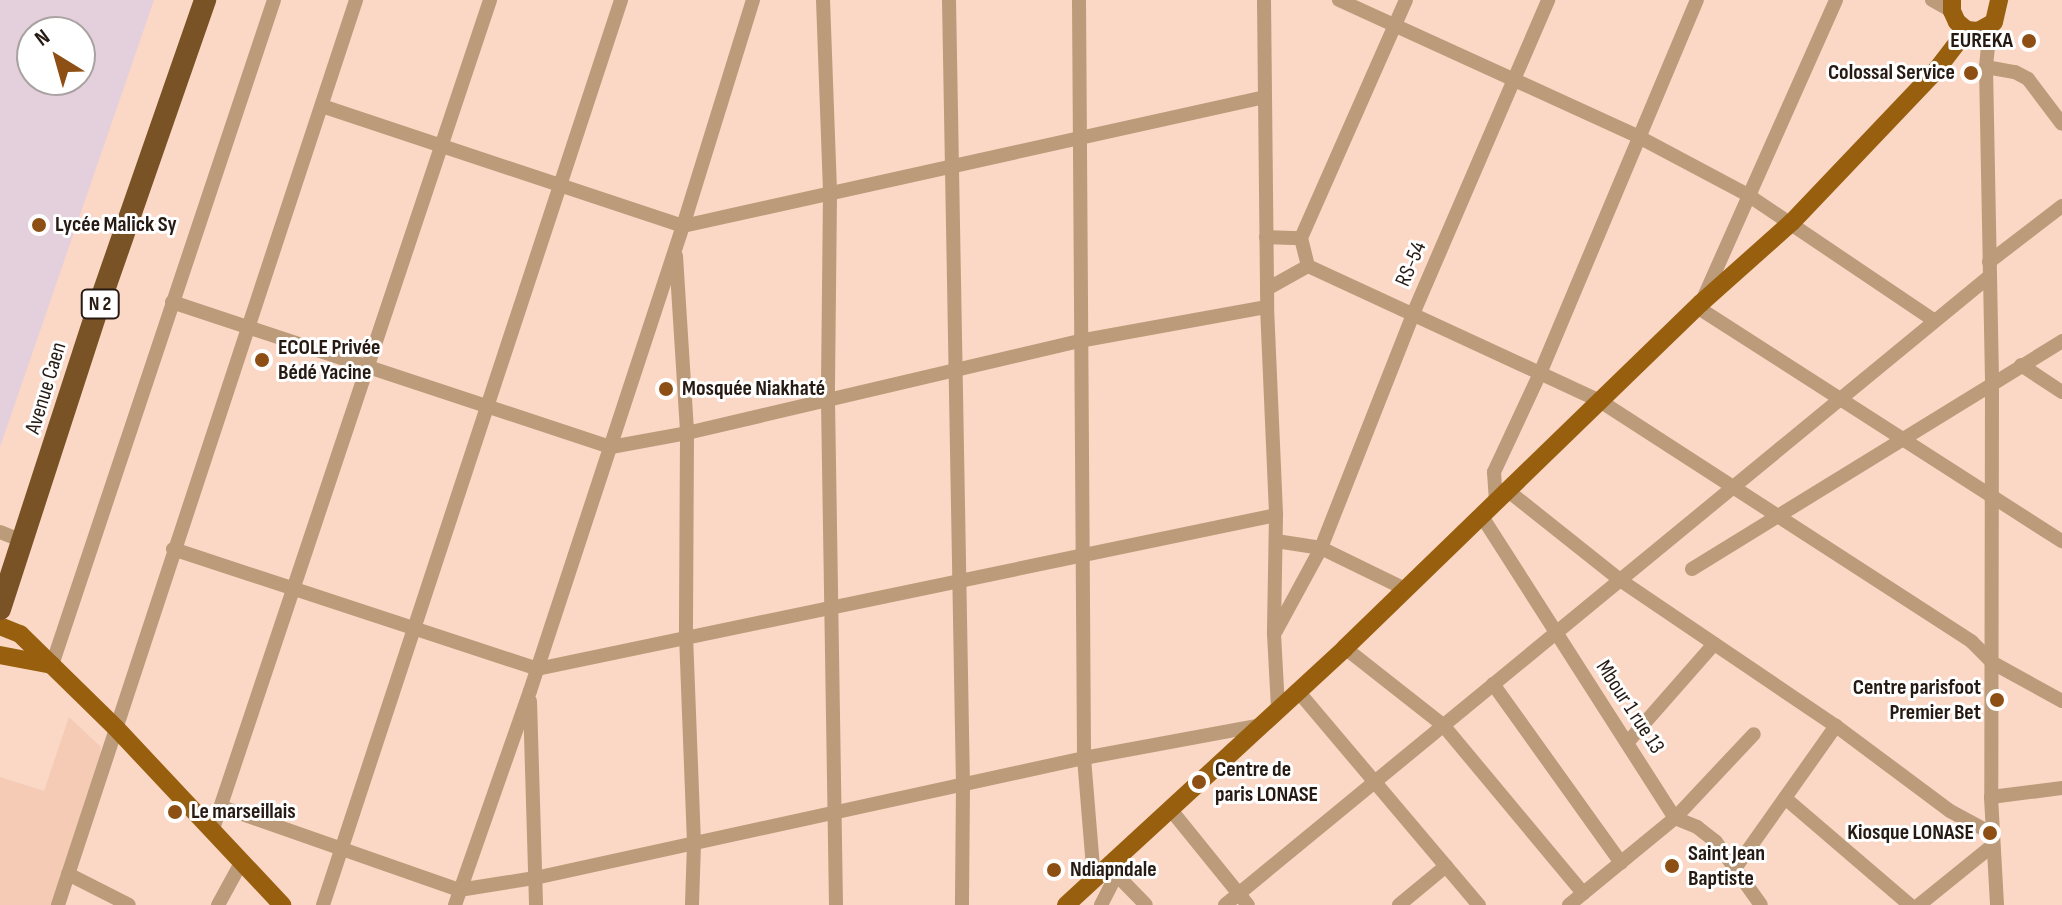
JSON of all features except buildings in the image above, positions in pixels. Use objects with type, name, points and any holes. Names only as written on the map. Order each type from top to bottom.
[{"type":"highway","name":"Avenue Caen","points":[[0,609],[25,542],[101,299],[205,0]]},
{"type":"main road","points":[[1066,905],[1094,880],[1112,871],[1257,726],[1345,648],[1699,305],[1792,222],[1976,29],[1998,16],[2000,1]]},
{"type":"main road","points":[[1934,73],[1952,9],[1976,29]]},
{"type":"main road","points":[[0,626],[15,630],[116,728],[282,905]]},
{"type":"main road","points":[[0,655],[52,665]]},
{"type":"street","points":[[52,665],[274,0]]},
{"type":"street","points":[[58,905],[356,0]]},
{"type":"street","points":[[212,832],[490,0]]},
{"type":"street","points":[[323,905],[621,0]]},
{"type":"street","points":[[457,898],[611,447],[753,0]]},
{"type":"street","points":[[823,0],[830,194],[828,401],[836,905]]},
{"type":"street","points":[[949,0],[963,785],[962,905]]},
{"type":"street","points":[[1079,0],[1084,758],[1094,880]]},
{"type":"street","points":[[1264,0],[1267,307],[1276,515],[1274,634],[1278,709]]},
{"type":"street","points":[[1339,0],[1637,136],[1748,195],[1935,321]]},
{"type":"street","points":[[1308,266],[1301,238],[1406,0]]},
{"type":"street","name":"RS-54","points":[[1274,634],[1321,548],[1413,314],[1548,0]]},
{"type":"street","points":[[1697,0],[1637,136],[1541,371],[1494,472],[1502,496],[1836,726],[1993,840]]},
{"type":"street","points":[[1836,0],[1699,305],[2062,541]]},
{"type":"street","points":[[1932,0],[1952,9]]},
{"type":"street","points":[[1976,29],[1987,64],[1992,383],[1991,797],[1997,905]]},
{"type":"street","points":[[1987,64],[2028,79],[2062,124]]},
{"type":"street","points":[[322,106],[683,226],[1265,97]]},
{"type":"street","points":[[1225,905],[1243,899],[1443,725],[1935,321],[2062,206]]},
{"type":"street","points":[[1266,237],[1301,238]]},
{"type":"street","points":[[675,247],[687,433],[686,635],[694,844],[692,905]]},
{"type":"street","points":[[1308,266],[1541,371],[1600,401],[1731,489],[1972,642],[1993,663],[2062,701]]},
{"type":"street","points":[[1267,289],[1308,266]]},
{"type":"street","points":[[172,302],[611,447],[687,433],[1079,341],[1267,307]]},
{"type":"street","points":[[1692,569],[2062,341]]},
{"type":"street","points":[[2021,365],[2062,392]]},
{"type":"street","points":[[173,549],[537,669],[686,635],[1276,515]]},
{"type":"street","name":"Mbour 1 rue 13","points":[[1481,515],[1675,818],[1697,827],[1716,842],[1761,905]]},
{"type":"street","points":[[0,532],[25,542]]},
{"type":"street","points":[[1276,541],[1321,548],[1405,589]]},
{"type":"street","points":[[1627,743],[1714,644]]},
{"type":"street","points":[[1345,648],[1443,725],[1583,893]]},
{"type":"street","points":[[1493,684],[1621,863]]},
{"type":"street","points":[[1297,690],[1479,905]]},
{"type":"street","points":[[530,691],[536,905]]},
{"type":"street","points":[[222,807],[457,898],[836,810],[1084,758],[1257,726]]},
{"type":"street","points":[[1736,867],[1836,726]]},
{"type":"street","points":[[1569,905],[1675,818],[1754,734]]},
{"type":"street","points":[[1991,797],[2062,788]]},
{"type":"street","points":[[1785,798],[1910,905]]},
{"type":"street","points":[[1171,810],[1243,899]]},
{"type":"street","points":[[1919,905],[1993,840]]},
{"type":"street","points":[[218,905],[241,863]]},
{"type":"street","points":[[1399,905],[1446,866]]},
{"type":"street","points":[[1101,905],[1112,871],[1146,905]]},
{"type":"street","points":[[68,874],[129,905]]},
{"type":"street","points":[[1982,905],[1996,886]]},
{"type":"shaded area","name":"Lycée Malick Sy","points":[[0,0],[154,0],[0,447]]},
{"type":"shaded area","points":[[69,717],[100,746],[101,754],[55,905],[0,905],[0,777],[44,791]]},
{"type":"place","name":"EUREKA","points":[[2029,41]]},
{"type":"place","name":"Colossal Service","points":[[1971,73]]},
{"type":"place","name":"Lycée Malick Sy","points":[[39,225]]},
{"type":"place","name":"ECOLE Privée Bédé Yacine","points":[[262,360]]},
{"type":"place","name":"Mosquée Niakhaté","points":[[666,389]]},
{"type":"place","name":"Centre parisfoot Premier Bet","points":[[1997,700]]},
{"type":"place","name":"Centre de paris LONASE","points":[[1199,782]]},
{"type":"place","name":"Le marseillais","points":[[175,812]]},
{"type":"place","name":"Kiosque LONASE","points":[[1990,833]]},
{"type":"place","name":"Saint Jean Baptiste","points":[[1672,866]]},
{"type":"place","name":"Ndiapndale","points":[[1054,870]]}]
